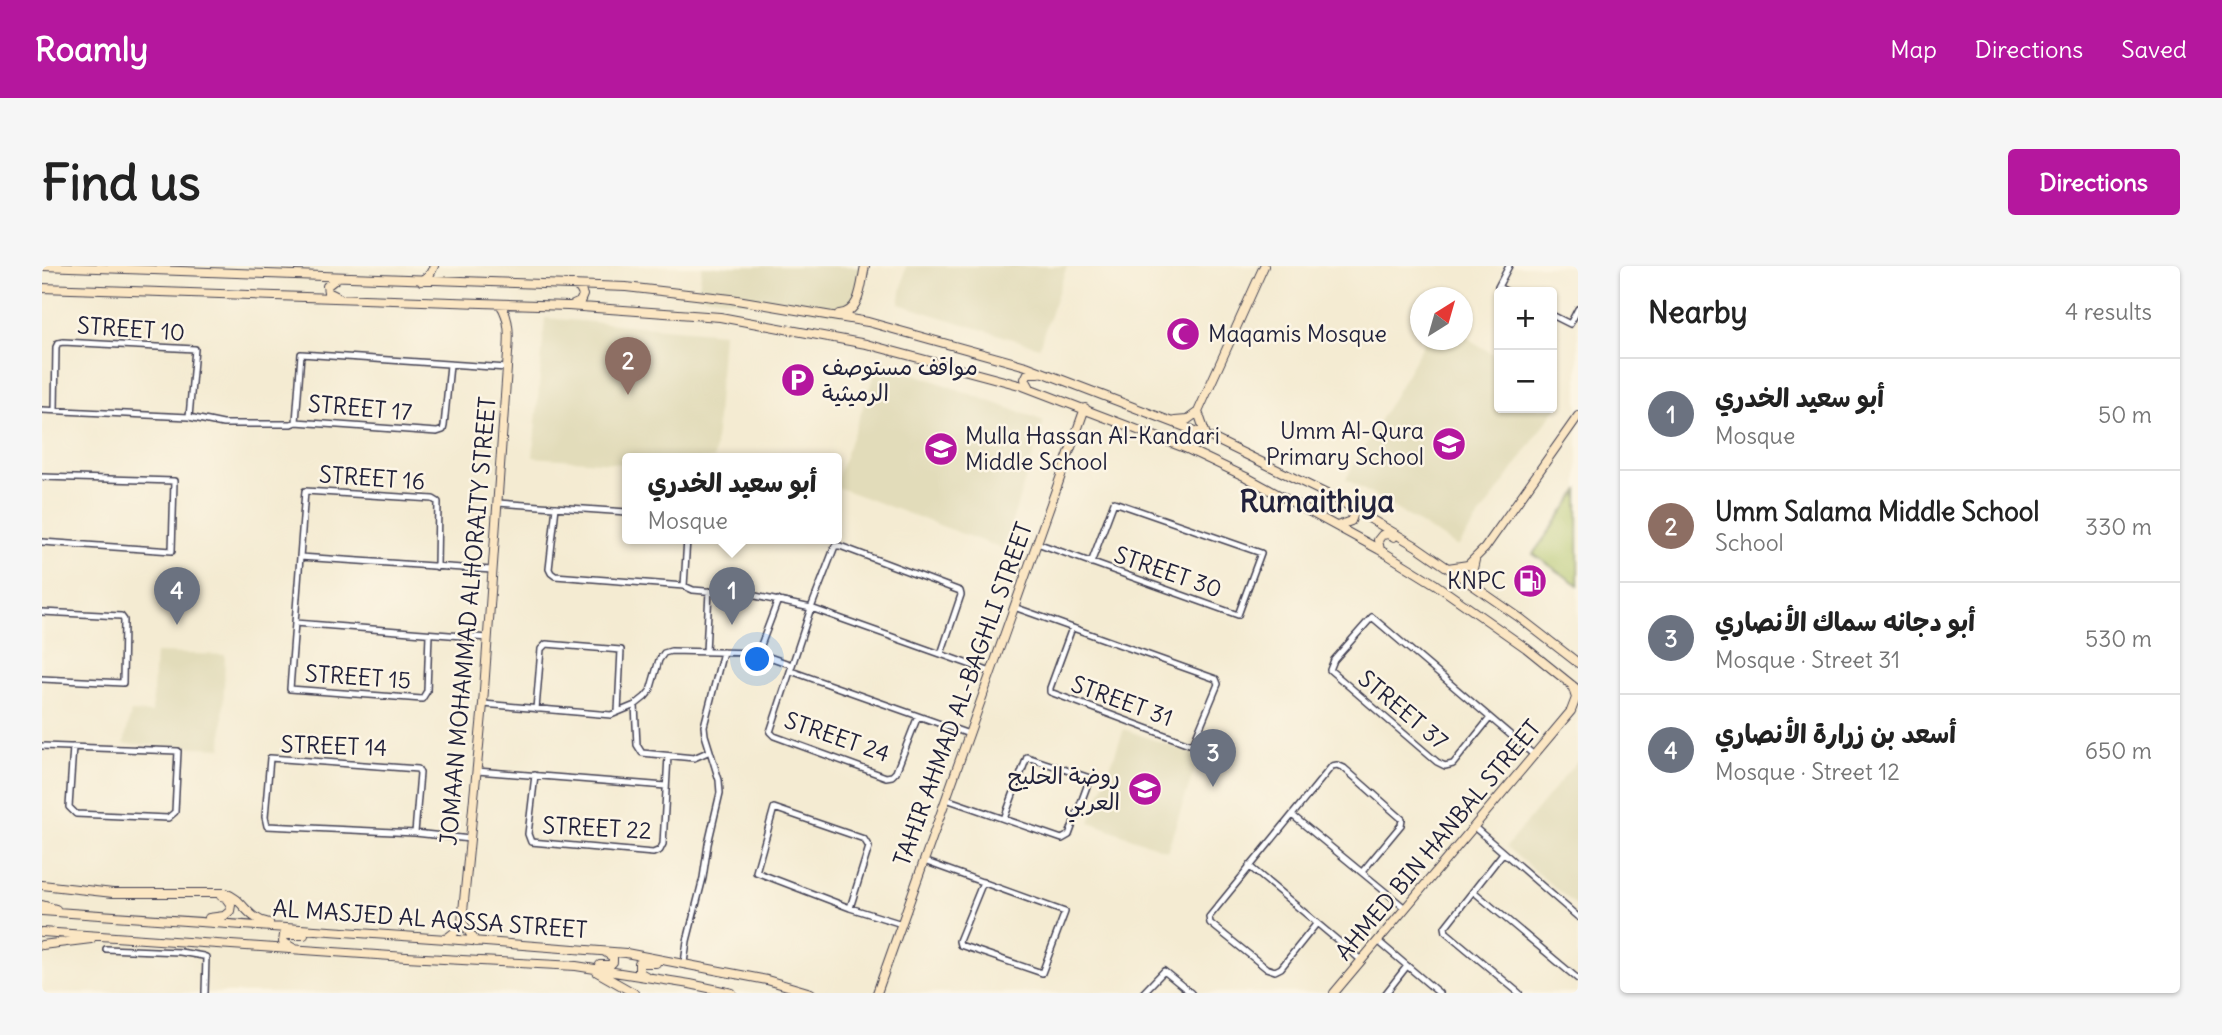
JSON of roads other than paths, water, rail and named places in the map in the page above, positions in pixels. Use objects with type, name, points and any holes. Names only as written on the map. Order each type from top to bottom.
[{"type":"street","points":[[42,266],[626,287],[731,299],[868,322],[1026,366],[1206,435],[1351,508],[1416,546],[1578,663]]},
{"type":"street","points":[[421,281],[436,266],[448,282]]},
{"type":"street","points":[[865,266],[857,303],[861,315],[868,322]]},
{"type":"street","points":[[1174,421],[1187,420],[1198,412],[1264,266]]},
{"type":"street","points":[[1499,287],[1509,266]]},
{"type":"street","points":[[337,278],[327,286],[328,292],[337,297]]},
{"type":"street","points":[[568,306],[583,297],[582,291],[573,284]]},
{"type":"street","points":[[42,288],[568,306],[720,317],[866,344],[1030,388],[1185,448],[1246,477],[1380,550],[1480,615],[1575,687]]},
{"type":"street","points":[[731,299],[723,309],[733,320]]},
{"type":"street","points":[[832,314],[845,314],[857,303]]},
{"type":"street","name":"JOMAAN MOHAMMAD ALHORAITY STREET","points":[[461,922],[484,704],[507,368],[508,322],[507,314],[500,304]]},
{"type":"street","points":[[508,322],[514,312],[524,304]]},
{"type":"street","points":[[1557,318],[1570,324],[1578,309]]},
{"type":"street","name":"STREET 10","points":[[55,410],[56,347],[63,342],[195,349],[190,417]]},
{"type":"street","name":"STREET 17","points":[[450,365],[443,430],[437,432],[296,422],[301,354],[507,368]]},
{"type":"street","points":[[1030,388],[1025,379],[1028,373],[1042,373]]},
{"type":"street","name":"TAHIR AHMAD AL-BAGHLI STREET","points":[[877,993],[1085,408]]},
{"type":"street","points":[[42,410],[190,417],[223,424],[296,422]]},
{"type":"street","points":[[1198,412],[1206,435]]},
{"type":"street","points":[[1448,568],[1464,567],[1475,560],[1578,416]]},
{"type":"street","points":[[42,477],[174,481],[172,551],[42,542]]},
{"type":"street","name":"STREET 16","points":[[298,585],[305,491],[433,499],[439,506],[437,567]]},
{"type":"street","name":"STREET 30","points":[[1037,543],[1091,564],[1238,615],[1261,553],[1114,502],[1091,564]]},
{"type":"street","points":[[498,503],[622,512]]},
{"type":"street","points":[[556,507],[549,569],[555,576],[684,586],[693,590],[778,600],[811,608],[991,672]]},
{"type":"street","points":[[1337,526],[1351,521],[1351,508]]},
{"type":"street","points":[[1380,550],[1378,540],[1385,534],[1410,546],[1416,546]]},
{"type":"street","points":[[684,586],[687,544]]},
{"type":"street","name":"STREET 24","points":[[918,716],[896,772],[886,777],[774,736],[770,732],[800,639],[835,546],[960,591],[961,595],[941,654]]},
{"type":"street","points":[[300,556],[492,570]]},
{"type":"street","points":[[1475,560],[1472,578],[1479,590]]},
{"type":"street","name":"STREET 15","points":[[298,585],[290,690],[422,699],[427,691],[429,634]]},
{"type":"street","points":[[706,652],[709,591]]},
{"type":"street","points":[[758,653],[778,600]]},
{"type":"street","name":"STREET 31","points":[[1014,607],[1216,679],[1218,684],[1193,744],[1051,692],[1050,688],[1072,628]]},
{"type":"street","points":[[42,612],[121,616],[124,620],[124,655],[123,683],[42,679]]},
{"type":"street","name":"STREET 37","points":[[1490,718],[1453,764],[1445,766],[1330,670],[1334,660],[1372,617],[1534,754]]},
{"type":"street","points":[[295,623],[488,638]]},
{"type":"street","points":[[536,709],[541,649],[546,644],[621,650],[618,712]]},
{"type":"street","points":[[484,704],[606,715],[618,712],[635,705],[650,691],[659,660],[664,653],[671,651],[758,653],[791,668]]},
{"type":"street","points":[[649,978],[639,972],[639,963],[682,962],[703,878],[719,801],[719,780],[704,726],[723,652]]},
{"type":"street","name":"STREET 24","points":[[791,668],[969,734]]},
{"type":"street","name":"AHMED BIN HANBAL STREET","points":[[1334,993],[1574,709],[1575,687]]},
{"type":"street","points":[[635,705],[639,750],[645,754],[696,758],[710,751]]},
{"type":"street","points":[[42,746],[73,747],[178,751],[175,812],[168,818],[76,814],[71,811],[69,807],[73,747]]},
{"type":"street","points":[[666,786],[667,756]]},
{"type":"street","points":[[946,799],[1004,819],[1062,839],[1066,838],[1090,778],[1027,757],[1004,819]]},
{"type":"street","name":"STREET 14","points":[[415,833],[420,773],[418,769],[270,758],[265,817],[267,826],[415,833],[470,839]]},
{"type":"street","points":[[1317,923],[1281,968],[1275,971],[1266,968],[1210,923],[1209,916],[1332,766],[1344,768],[1402,819],[1401,825],[1362,872]]},
{"type":"street","name":"STREET 22","points":[[477,771],[535,775],[666,786],[663,844],[658,852],[535,844],[528,839],[527,834],[535,775]]},
{"type":"street","points":[[850,908],[868,843],[774,808],[756,872],[850,908],[902,924]]},
{"type":"street","points":[[1292,815],[1405,908]]},
{"type":"street","points":[[1474,827],[1578,917]]},
{"type":"street","points":[[1503,853],[1445,927],[1446,932],[1519,993]]},
{"type":"street","points":[[924,860],[1065,912],[1042,973],[960,945],[959,941],[983,882]]},
{"type":"street","points":[[1249,866],[1362,960]]},
{"type":"street","points":[[42,885],[113,892],[225,893],[233,896],[246,912],[261,921],[308,930]]},
{"type":"street","points":[[1473,891],[1578,979]]},
{"type":"street","points":[[189,920],[224,916],[230,911],[231,905],[225,897],[215,894]]},
{"type":"street","points":[[42,905],[79,915]]},
{"type":"street","name":"AL MASJED AL AQSSA STREET","points":[[42,912],[189,920],[605,951],[682,962],[767,980],[811,993]]},
{"type":"street","points":[[446,939],[455,932],[461,922],[476,942]]},
{"type":"street","name":"AL MASJED AL AQSSA STREET","points":[[42,932],[576,966],[732,993]]},
{"type":"street","points":[[298,949],[283,942],[284,935],[342,936],[359,933]]},
{"type":"street","points":[[42,945],[106,937]]},
{"type":"street","points":[[1378,941],[1439,993]]},
{"type":"street","points":[[178,942],[180,952]]},
{"type":"street","points":[[106,949],[180,952],[205,957],[205,993]]},
{"type":"street","points":[[576,966],[610,965],[613,957],[605,951]]},
{"type":"street","points":[[1385,993],[1407,966]]},
{"type":"street","points":[[589,968],[634,993]]},
{"type":"street","points":[[1143,993],[1164,971],[1191,993]]},
{"type":"place","name":"Maqamis Mosque","points":[[1183,334]]},
{"type":"place","name":"مواقف مستوصف الرميثية","points":[[798,380]]},
{"type":"place","name":"Umm Salama Middle School","points":[[628,395]]},
{"type":"place","name":"Umm Al-Qura Primary School","points":[[1449,444]]},
{"type":"place","name":"Mulla Hassan Al-Kandari Middle School","points":[[941,449]]},
{"type":"place","name":"KNPC","points":[[1530,581]]},
{"type":"place","name":"أسعد بن زرارة الأنصاري","points":[[177,625]]},
{"type":"place","name":"أبو سعيد الخدري","points":[[732,625]]},
{"type":"place","name":"أبو دجانه سماك الأنصاري","points":[[1213,787]]},
{"type":"place","name":"روضة الخليج العربي","points":[[1145,789]]},
{"type":"district","name":"Rumaithiya","points":[[1317,502]]}]
